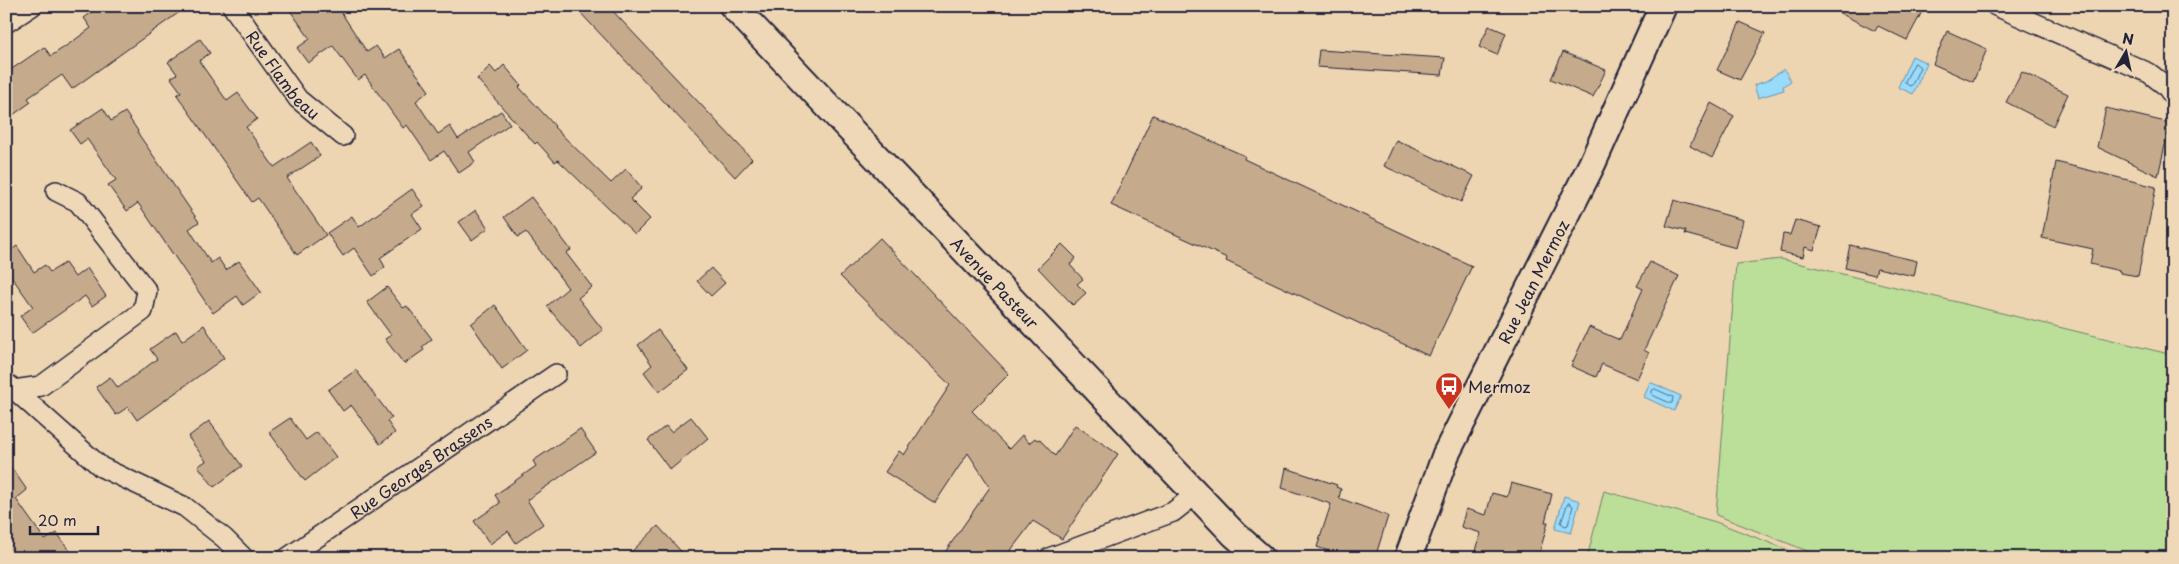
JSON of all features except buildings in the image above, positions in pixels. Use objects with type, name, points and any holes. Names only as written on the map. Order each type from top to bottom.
[{"type":"main road","name":"Avenue Pasteur","points":[[733,6],[1234,534],[1260,558]]},
{"type":"main road","name":"Rue Jean Mermoz","points":[[1408,558],[1446,454],[1592,164],[1663,6]]},
{"type":"street","points":[[6,24],[32,6]]},
{"type":"street","name":"Rue Flambeau","points":[[232,6],[298,99],[343,136]]},
{"type":"street","points":[[1996,6],[2149,73],[2166,86],[2173,96]]},
{"type":"street","points":[[9,391],[41,386],[143,311],[147,291],[78,202],[56,191]]},
{"type":"street","name":"Rue Georges Brassens","points":[[287,558],[556,374]]},
{"type":"street","points":[[9,391],[102,467],[185,507],[224,538],[244,558]]},
{"type":"street","points":[[1051,558],[1174,512],[1196,494]]},
{"type":"green space","points":[[1781,259],[2173,355],[2173,558],[1825,558],[1716,515],[1736,264]]},
{"type":"green space","points":[[1604,491],[1716,522],[1809,558],[1587,558]]},
{"type":"water","points":[[1912,56],[1927,63],[1913,94],[1898,87]]},
{"type":"water","points":[[1784,69],[1791,81],[1783,86],[1784,90],[1758,98],[1754,85],[1766,81]]},
{"type":"water","points":[[1650,382],[1681,396],[1674,411],[1644,397]]},
{"type":"water","points":[[1564,496],[1580,501],[1571,533],[1555,529]]},
{"type":"place","name":"Mermoz","points":[[1449,410]]}]
